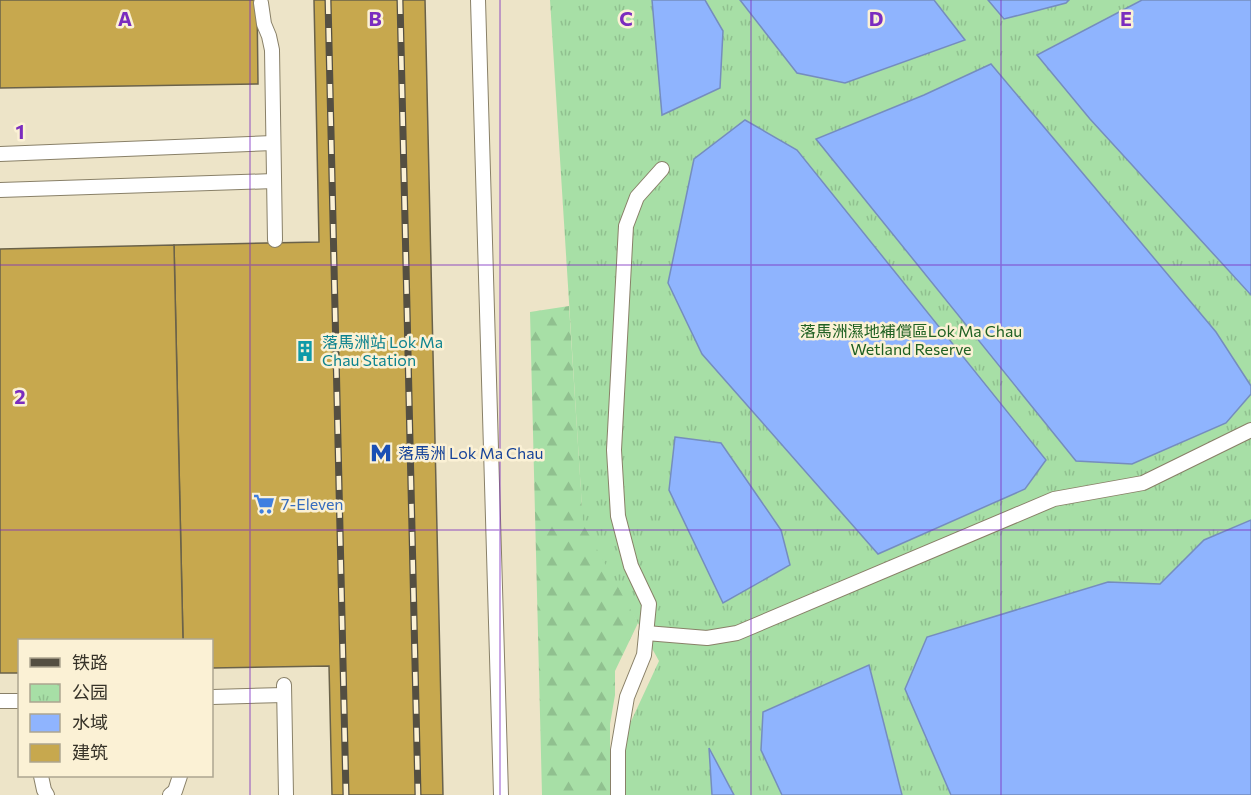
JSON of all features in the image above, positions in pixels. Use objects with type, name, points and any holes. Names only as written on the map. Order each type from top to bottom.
[{"type":"lane","points":[[478,0],[501,795]]},
{"type":"lane","points":[[259,2],[272,50],[275,240]]},
{"type":"lane","points":[[255,42],[269,36]]},
{"type":"lane","points":[[0,154],[273,143]]},
{"type":"lane","points":[[618,795],[618,750],[627,698],[644,655],[649,604],[631,566],[618,516],[614,450],[626,226],[637,198],[662,169]]},
{"type":"lane","points":[[0,190],[274,181]]},
{"type":"lane","points":[[646,633],[707,638],[737,633],[1054,500],[1143,483],[1251,430]]},
{"type":"lane","points":[[213,697],[284,690],[286,795]]},
{"type":"lane","points":[[0,701],[18,701]]},
{"type":"lane","points":[[41,777],[41,783],[47,795]]},
{"type":"lane","points":[[171,795],[175,791],[180,777]]},
{"type":"green space","name":"落馬洲濕地補償區Lok Ma Chau Wetland Reserve","points":[[550,0],[1251,0],[1251,795],[623,795],[621,743],[659,661],[583,524]]},
{"type":"green space","points":[[569,306],[582,507],[638,623],[615,671],[615,695],[610,724],[610,795],[542,795],[530,312]]},
{"type":"water","points":[[652,0],[705,0],[723,31],[720,88],[662,115]]},
{"type":"water","points":[[740,0],[934,0],[965,40],[845,83],[797,73]]},
{"type":"water","points":[[988,0],[1069,0],[1066,3],[1004,19]]},
{"type":"water","points":[[1142,0],[1251,0],[1251,295],[1090,119],[1037,55]]},
{"type":"water","points":[[991,64],[1216,332],[1251,386],[1251,394],[1226,423],[1132,464],[1076,461],[816,139],[924,95]]},
{"type":"water","points":[[745,120],[797,150],[1046,460],[1025,489],[878,554],[702,354],[668,283],[694,159]]},
{"type":"water","points":[[675,437],[721,443],[781,530],[790,565],[723,603],[669,490]]},
{"type":"water","points":[[1251,520],[1251,795],[951,795],[905,689],[927,637],[1108,582],[1160,584],[1204,540]]},
{"type":"water","points":[[869,665],[902,795],[782,795],[761,750],[763,712]]},
{"type":"water","points":[[709,748],[734,795],[712,795]]},
{"type":"building","points":[[0,0],[257,0],[258,84],[0,88]]},
{"type":"building","name":"落馬洲站 Lok Ma Chau Station","points":[[314,0],[425,0],[443,795],[332,795],[329,666],[213,668],[213,639],[183,639],[174,245],[319,242]]},
{"type":"building","points":[[174,245],[183,639],[18,639],[18,673],[0,673],[0,249]]},
{"type":"railway","points":[[328,0],[346,795]]},
{"type":"railway","points":[[400,0],[418,795]]},
{"type":"place","name":"落馬洲站 Lok Ma Chau Station","points":[[305,351]]},
{"type":"place","name":"落馬洲 Lok Ma Chau","points":[[381,453]]},
{"type":"place","name":"7-Eleven","points":[[264,504]]}]
